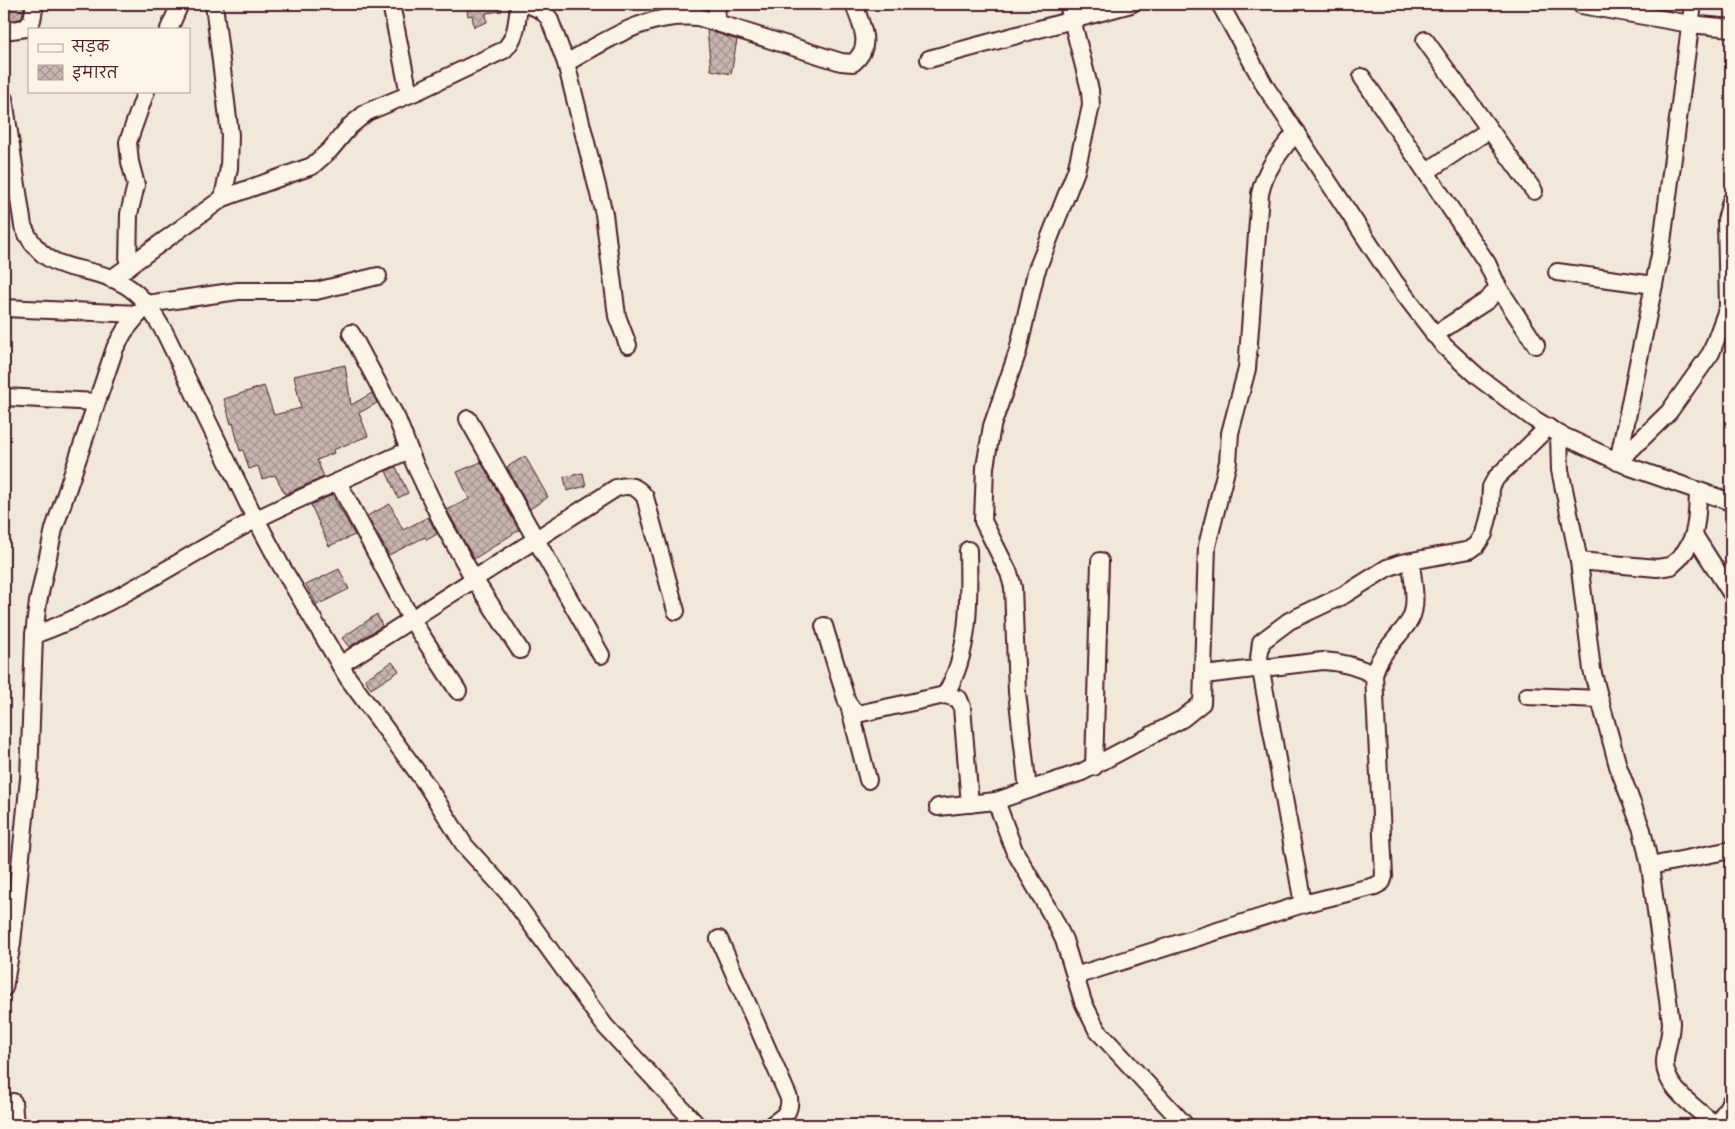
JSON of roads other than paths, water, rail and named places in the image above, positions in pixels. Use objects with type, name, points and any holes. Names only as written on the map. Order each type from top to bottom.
[{"type":"street","points":[[4,31],[26,28],[32,20],[35,4]]},
{"type":"street","points":[[169,28],[180,4]]},
{"type":"street","points":[[214,4],[230,135],[230,168],[223,198]]},
{"type":"street","points":[[391,4],[409,94]]},
{"type":"street","points":[[111,279],[223,198],[312,166],[359,118],[504,50],[512,43],[526,4],[541,10],[549,18],[566,63],[604,214],[617,316],[628,345]]},
{"type":"street","points":[[716,22],[717,4]]},
{"type":"street","points":[[566,63],[630,27],[648,20],[684,16],[716,22],[841,62],[853,63],[862,56],[865,43],[854,4]]},
{"type":"street","points":[[1028,790],[1017,692],[1013,587],[1009,573],[982,521],[982,509],[994,416],[1018,351],[1041,256],[1052,236],[1076,171],[1091,106],[1090,90],[1068,4]]},
{"type":"street","points":[[929,59],[1131,4]]},
{"type":"street","points":[[1220,4],[1252,64],[1389,274],[1434,335],[1478,377],[1553,431],[1618,462],[1731,502]]},
{"type":"street","points":[[1618,462],[1661,250],[1693,4]]},
{"type":"street","points":[[1581,5],[1690,24],[1731,28]]},
{"type":"street","points":[[1425,40],[1534,191]]},
{"type":"street","points":[[1362,77],[1488,263],[1498,288],[1536,345]]},
{"type":"street","points":[[128,267],[129,214],[136,185],[130,162],[128,142],[146,92]]},
{"type":"street","points":[[4,99],[22,226],[31,242],[41,254],[59,264],[111,279],[136,293],[143,309],[165,333],[188,376],[256,519],[280,564],[340,665],[426,784],[465,846],[510,894],[605,1026],[697,1125]]},
{"type":"street","points":[[1426,172],[1490,130]]},
{"type":"street","points":[[938,807],[996,801],[1094,768],[1182,719],[1196,709],[1203,696],[1206,546],[1228,462],[1230,433],[1247,369],[1260,194],[1263,178],[1271,164],[1296,132]]},
{"type":"street","points":[[1618,462],[1669,412],[1711,353],[1728,307],[1726,220],[1731,201]]},
{"type":"street","points":[[1557,272],[1654,285]]},
{"type":"street","points":[[4,308],[143,309],[238,290],[316,291],[378,276]]},
{"type":"street","points":[[1434,335],[1488,300],[1498,288]]},
{"type":"street","points":[[4,988],[12,943],[29,779],[34,634],[48,550],[115,348],[143,309]]},
{"type":"street","points":[[351,334],[397,419],[442,522],[474,579],[520,650]]},
{"type":"street","points":[[4,397],[96,402]]},
{"type":"street","points":[[468,419],[601,655]]},
{"type":"street","points":[[1553,431],[1563,489],[1579,560],[1588,647],[1599,699],[1618,766],[1640,823],[1650,866],[1671,1022],[1671,1035],[1665,1061],[1666,1073],[1678,1091],[1716,1125],[1731,1101]]},
{"type":"street","points":[[1303,904],[1260,668],[1258,649],[1261,642],[1289,621],[1344,595],[1387,568],[1461,553],[1477,545],[1488,521],[1492,487],[1496,478],[1553,431]]},
{"type":"street","points":[[34,634],[77,619],[105,605],[256,519],[410,450]]},
{"type":"street","points":[[338,482],[411,619],[458,691]]},
{"type":"street","points":[[340,665],[616,488],[633,486],[645,497],[676,611]]},
{"type":"street","points":[[1579,560],[1665,567],[1677,561],[1694,535],[1698,491]]},
{"type":"street","points":[[1694,535],[1731,593]]},
{"type":"street","points":[[945,695],[953,682],[964,640],[968,605],[968,550]]},
{"type":"street","points":[[1094,768],[1100,561]]},
{"type":"street","points":[[1075,976],[1303,904],[1375,886],[1382,882],[1384,876],[1374,675],[1381,656],[1410,620],[1413,612],[1411,562]]},
{"type":"street","points":[[824,626],[850,709],[868,780]]},
{"type":"street","points":[[1204,675],[1322,661],[1341,662],[1357,666],[1374,675]]},
{"type":"street","points":[[850,709],[855,713],[862,713],[945,695],[959,699],[962,707],[970,804]]},
{"type":"street","points":[[1527,696],[1599,699]]},
{"type":"street","points":[[996,801],[1014,850],[1054,918],[1064,940],[1083,1002],[1090,1018],[1097,1030],[1185,1125]]},
{"type":"street","points":[[1650,866],[1731,850]]},
{"type":"street","points":[[720,939],[789,1098],[790,1107],[788,1113],[771,1125]]},
{"type":"street","points":[[13,1102],[15,1125]]}]
